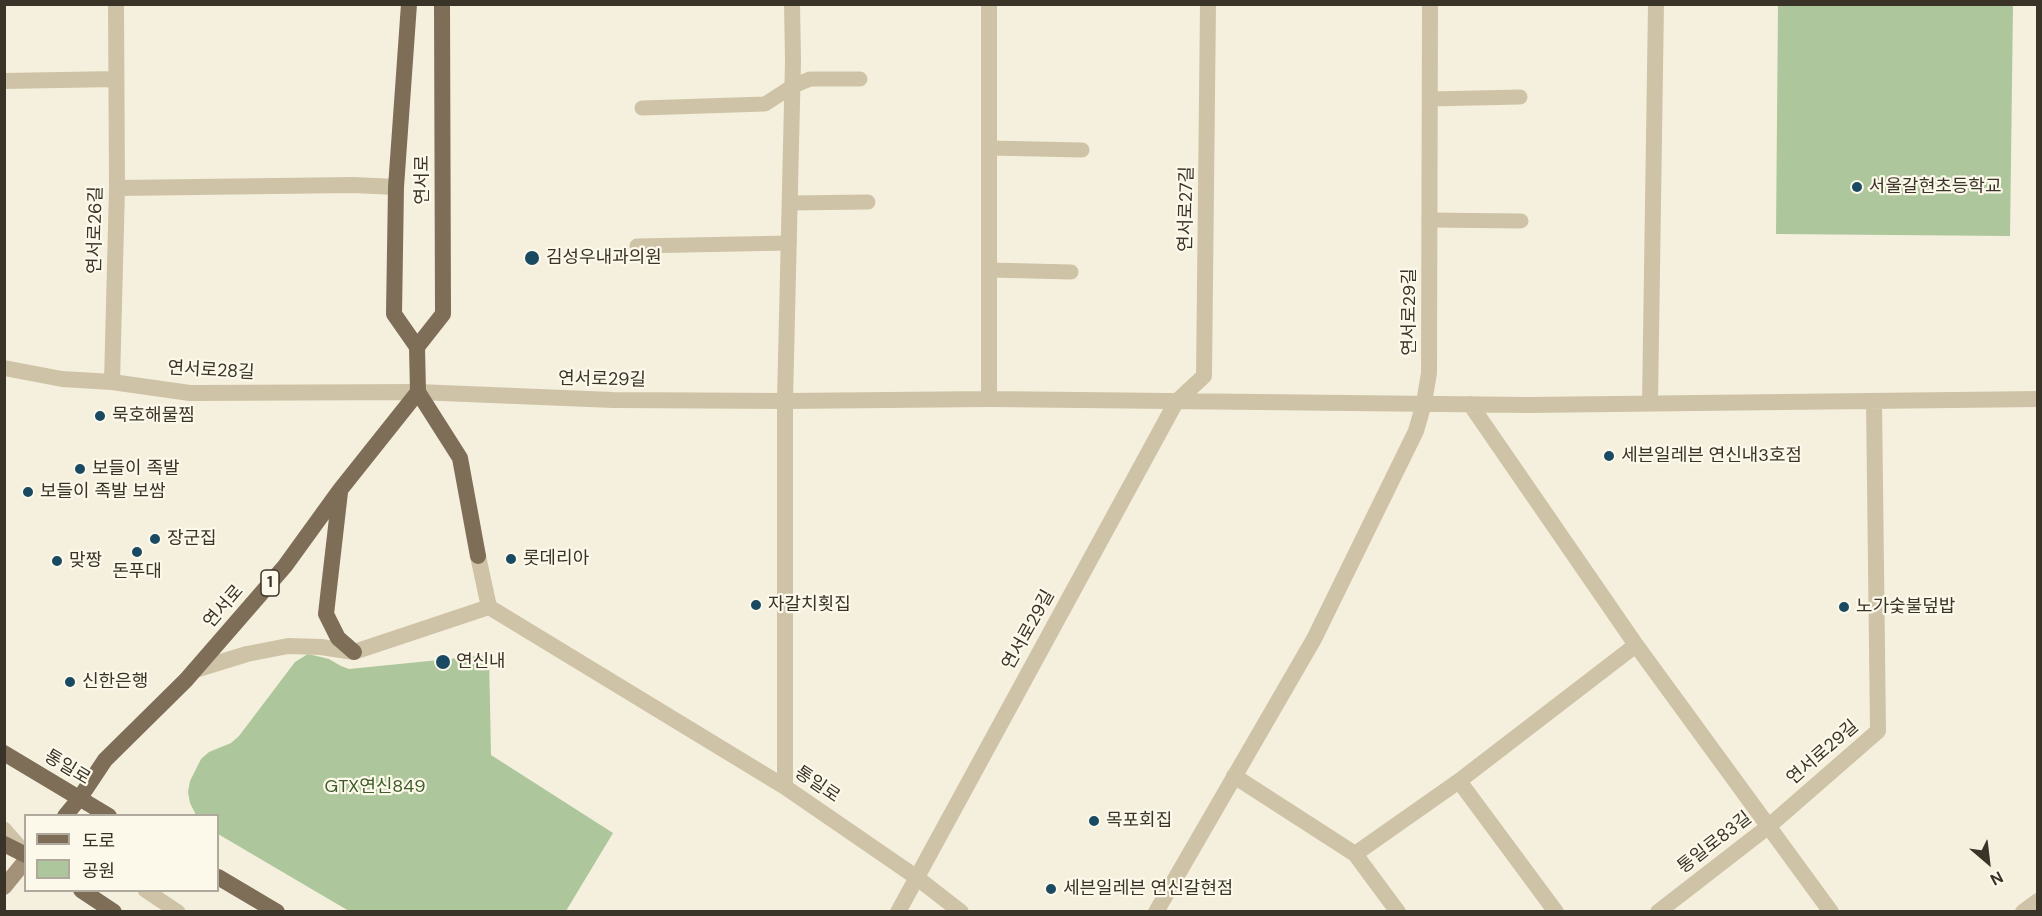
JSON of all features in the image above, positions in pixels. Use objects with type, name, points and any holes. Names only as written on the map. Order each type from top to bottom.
[{"type":"main road","name":"연서로","points":[[409,4],[396,187],[394,314],[417,347],[443,314],[442,4]]},
{"type":"main road","points":[[417,347],[418,392],[460,458],[478,556]]},
{"type":"main road","name":"연서로","points":[[66,814],[79,799],[105,760],[195,670],[285,566],[340,490],[418,392]]},
{"type":"main road","points":[[340,490],[326,614],[338,638],[354,652]]},
{"type":"main road","name":"통일로","points":[[4,753],[105,814]]},
{"type":"main road","points":[[4,844],[24,855]]},
{"type":"main road","points":[[4,887],[24,859]]},
{"type":"main road","points":[[219,879],[277,912]]},
{"type":"main road","points":[[83,892],[114,912]]},
{"type":"street","name":"연서로26길","points":[[112,382],[117,188],[116,4]]},
{"type":"street","points":[[785,787],[785,401],[793,86],[792,4]]},
{"type":"street","points":[[989,4],[989,399]]},
{"type":"street","name":"연서로27길","points":[[1176,402],[1204,376],[1208,4]]},
{"type":"street","points":[[1429,220],[1430,4]]},
{"type":"street","points":[[1650,404],[1656,4]]},
{"type":"street","points":[[4,81],[116,79]]},
{"type":"street","points":[[117,188],[353,185],[396,187]]},
{"type":"street","name":"연서로29길","points":[[1156,912],[1314,639],[1416,431],[1429,373],[1429,220]]},
{"type":"street","name":"연서로28길","points":[[4,368],[62,379],[112,382],[190,393],[418,392]]},
{"type":"street","name":"연서로29길","points":[[418,392],[613,400],[989,399],[1470,404],[2037,399]]},
{"type":"street","name":"연서로29길","points":[[1769,826],[1878,731],[1874,401]]},
{"type":"street","name":"연서로29길","points":[[916,877],[1176,402]]},
{"type":"street","points":[[1470,404],[1636,645],[1769,826]]},
{"type":"street","points":[[195,670],[247,654],[288,646],[321,647],[354,652],[489,607],[478,556]]},
{"type":"street","name":"통일로","points":[[489,607],[785,787],[916,877],[961,912]]},
{"type":"street","points":[[1356,854],[1459,781],[1636,645]]},
{"type":"street","points":[[1234,776],[1356,854],[1398,912]]},
{"type":"street","points":[[1459,781],[1557,912]]},
{"type":"street","name":"통일로83길","points":[[1658,912],[1769,826],[1831,912]]},
{"type":"street","points":[[898,912],[916,877]]},
{"type":"street","points":[[2023,912],[2037,901]]},
{"type":"lane","points":[[642,108],[765,104],[793,86],[810,79],[860,79]]},
{"type":"lane","points":[[1430,99],[1520,97]]},
{"type":"lane","points":[[989,148],[1082,150]]},
{"type":"lane","points":[[790,203],[868,202]]},
{"type":"lane","points":[[1429,220],[1521,221]]},
{"type":"lane","points":[[637,246],[789,243]]},
{"type":"lane","points":[[989,270],[1071,272]]},
{"type":"lane","points":[[79,799],[89,814]]},
{"type":"lane","points":[[4,829],[24,854]]},
{"type":"lane","points":[[147,892],[178,912]]},
{"type":"green space","points":[[1778,5],[2013,5],[2010,236],[1776,234]]},
{"type":"green space","name":"GTX연신849","points":[[308,654],[329,659],[349,669],[489,655],[491,755],[613,833],[566,911],[349,911],[219,835],[219,814],[196,814],[188,792],[190,781],[201,759],[209,752],[231,743],[239,736],[295,662]]},
{"type":"place","name":"서울갈현초등학교","points":[[1857,187]]},
{"type":"place","name":"김성우내과의원","points":[[532,258]]},
{"type":"place","name":"묵호해물찜","points":[[100,416]]},
{"type":"place","name":"세븐일레븐 연신내3호점","points":[[1609,456]]},
{"type":"place","name":"보들이 족발","points":[[80,469]]},
{"type":"place","name":"보들이 족발 보쌈","points":[[28,492]]},
{"type":"place","name":"장군집","points":[[155,539]]},
{"type":"place","name":"돈푸대","points":[[137,552]]},
{"type":"place","name":"롯데리아","points":[[511,559]]},
{"type":"place","name":"맞짱","points":[[57,561]]},
{"type":"place","name":"자갈치횟집","points":[[756,605]]},
{"type":"place","name":"노가숯불덮밥","points":[[1844,607]]},
{"type":"place","name":"연신내","points":[[443,662]]},
{"type":"place","name":"신한은행","points":[[70,682]]},
{"type":"place","name":"목포회집","points":[[1094,821]]},
{"type":"place","name":"세븐일레븐 연신갈현점","points":[[1051,889]]}]
